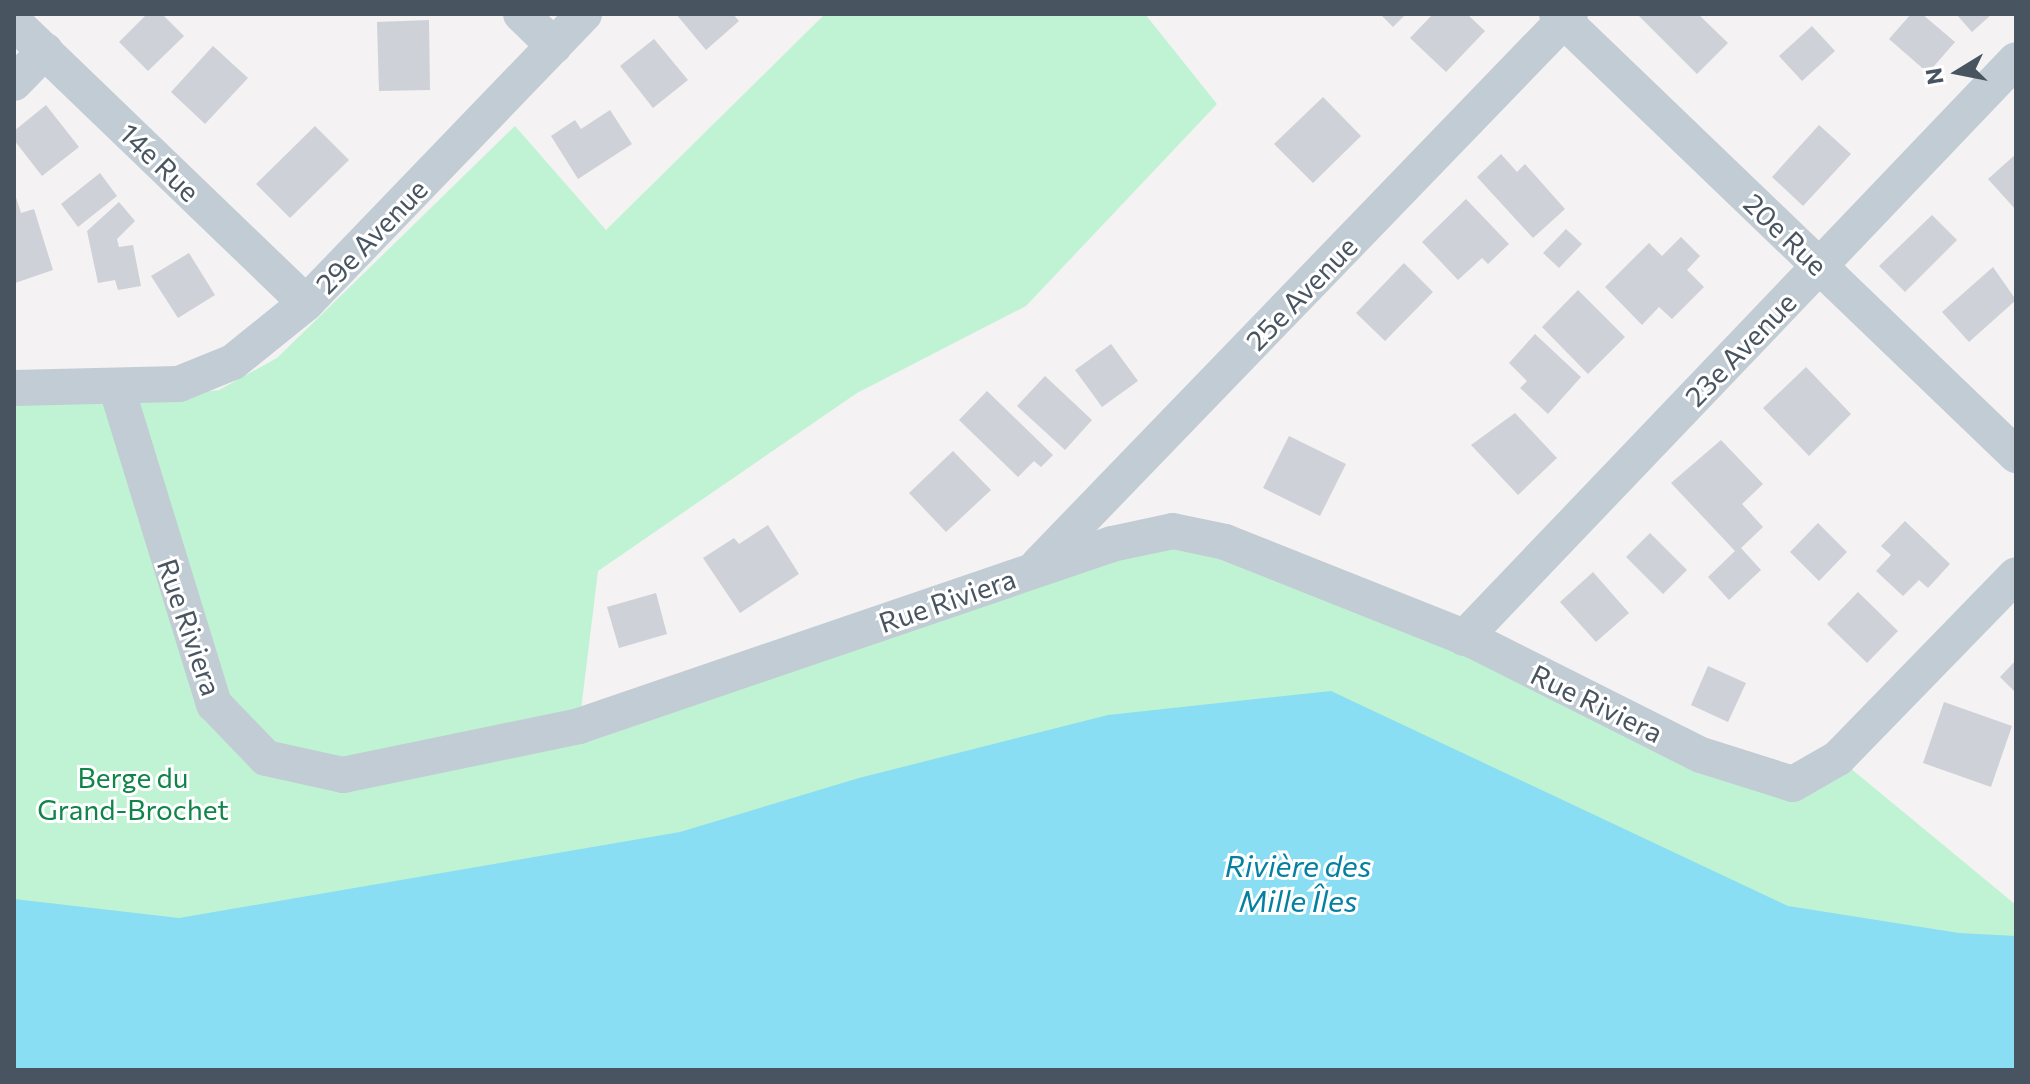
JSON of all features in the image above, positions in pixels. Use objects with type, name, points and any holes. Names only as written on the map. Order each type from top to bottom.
[{"type":"street","points":[[521,14],[554,46]]},
{"type":"street","name":"29e Avenue","points":[[117,389],[179,384],[233,362],[306,303],[584,14]]},
{"type":"street","name":"20e Rue","points":[[1564,16],[2016,455]]},
{"type":"street","name":"25e Avenue","points":[[1032,571],[1564,16]]},
{"type":"street","name":"14e Rue","points":[[14,22],[306,303]]},
{"type":"street","points":[[14,83],[45,51]]},
{"type":"street","name":"23e Avenue","points":[[1464,638],[2016,60]]},
{"type":"street","points":[[14,388],[117,389]]},
{"type":"street","name":"Rue Riviera","points":[[117,389],[214,704],[266,758],[343,775],[579,726],[1112,544],[1173,531],[1225,542],[1464,638],[1701,755],[1793,784],[1838,758],[2016,575]]},
{"type":"green space","name":"Berge du Grand-Brochet","points":[[825,14],[1145,14],[1217,104],[1026,306],[857,393],[598,571],[579,726],[1173,531],[1793,784],[1838,758],[2016,905],[2016,964],[14,1070],[14,388],[141,400],[219,390],[277,358],[515,126],[606,230]]},
{"type":"water","name":"Rivière des Mille Îles","points":[[1331,691],[1788,906],[1959,933],[2016,936],[2016,1070],[14,1070],[14,899],[179,918],[680,832],[859,778],[1108,715]]},
{"type":"building","points":[[147,14],[162,14],[184,36],[148,71],[119,42]]},
{"type":"building","points":[[676,14],[733,14],[739,21],[706,50]]},
{"type":"building","points":[[1380,14],[1406,14],[1393,27]]},
{"type":"building","points":[[1433,14],[1467,14],[1485,31],[1446,72],[1410,38]]},
{"type":"building","points":[[1637,14],[1698,14],[1728,43],[1697,74]]},
{"type":"building","points":[[1911,14],[1922,14],[1955,42],[1928,73],[1889,39]]},
{"type":"building","points":[[1956,14],[1992,14],[1972,32]]},
{"type":"building","points":[[429,20],[430,90],[379,91],[377,22]]},
{"type":"building","points":[[1812,26],[1835,51],[1802,81],[1779,56]]},
{"type":"building","points":[[654,39],[688,80],[653,108],[620,66]]},
{"type":"building","points":[[213,46],[248,78],[205,124],[171,92]]},
{"type":"building","points":[[1323,97],[1361,136],[1313,183],[1274,144]]},
{"type":"building","points":[[46,105],[79,147],[42,176],[14,140],[14,131]]},
{"type":"building","points":[[610,110],[632,144],[578,179],[551,136],[575,120],[581,129]]},
{"type":"building","points":[[1819,125],[1851,154],[1803,206],[1772,177]]},
{"type":"building","points":[[315,126],[349,160],[290,218],[256,184]]},
{"type":"building","points":[[1501,154],[1517,172],[1525,164],[1565,209],[1533,238],[1477,177]]},
{"type":"building","points":[[2016,154],[2016,210],[1988,179]]},
{"type":"building","points":[[100,173],[117,196],[78,227],[61,204]]},
{"type":"building","points":[[15,194],[21,213],[34,209],[53,270],[15,283]]},
{"type":"building","points":[[1466,199],[1509,244],[1488,264],[1482,258],[1458,280],[1422,242]]},
{"type":"building","points":[[119,202],[135,221],[117,239],[119,247],[133,245],[141,286],[118,290],[115,280],[98,283],[87,231]]},
{"type":"building","points":[[1932,215],[1957,240],[1905,292],[1879,266]]},
{"type":"building","points":[[1566,229],[1582,244],[1559,268],[1543,253]]},
{"type":"building","points":[[1681,237],[1700,256],[1687,270],[1704,287],[1672,319],[1659,307],[1642,325],[1605,287],[1649,243],[1662,256]]},
{"type":"building","points":[[189,253],[215,295],[178,318],[151,276]]},
{"type":"building","points":[[1404,263],[1433,292],[1385,341],[1356,313]]},
{"type":"building","points":[[1993,267],[2016,300],[1969,342],[1942,312]]},
{"type":"building","points":[[1578,290],[1625,337],[1588,374],[1542,327]]},
{"type":"building","points":[[1535,334],[1581,377],[1548,414],[1520,388],[1527,381],[1509,363]]},
{"type":"building","points":[[1111,344],[1138,381],[1102,407],[1075,370]]},
{"type":"building","points":[[1806,367],[1851,414],[1809,456],[1763,408]]},
{"type":"building","points":[[1045,376],[1092,420],[1065,450],[1017,406]]},
{"type":"building","points":[[987,391],[1053,455],[1041,467],[1034,461],[1018,477],[959,420]]},
{"type":"building","points":[[1515,413],[1557,458],[1518,495],[1471,445]]},
{"type":"building","points":[[1289,436],[1346,464],[1320,516],[1263,488]]},
{"type":"building","points":[[1721,440],[1763,484],[1742,504],[1763,527],[1741,548],[1761,570],[1729,600],[1708,577],[1735,551],[1671,483]]},
{"type":"building","points":[[953,451],[991,490],[946,532],[909,493]]},
{"type":"building","points":[[1905,521],[1950,564],[1928,588],[1919,580],[1903,596],[1876,571],[1891,555],[1881,546]]},
{"type":"building","points":[[1818,523],[1847,552],[1819,581],[1790,552]]},
{"type":"building","points":[[768,525],[799,574],[740,613],[703,558],[734,538],[739,544]]},
{"type":"building","points":[[1650,533],[1687,570],[1663,594],[1626,557]]},
{"type":"building","points":[[1593,572],[1629,613],[1596,642],[1560,602]]},
{"type":"building","points":[[1858,592],[1898,631],[1867,663],[1827,624]]},
{"type":"building","points":[[656,593],[667,634],[619,648],[607,607]]},
{"type":"building","points":[[2016,660],[2016,693],[2000,677]]},
{"type":"building","points":[[1708,666],[1746,683],[1728,722],[1691,705]]},
{"type":"building","points":[[1944,702],[2012,726],[1991,787],[1923,763]]}]
